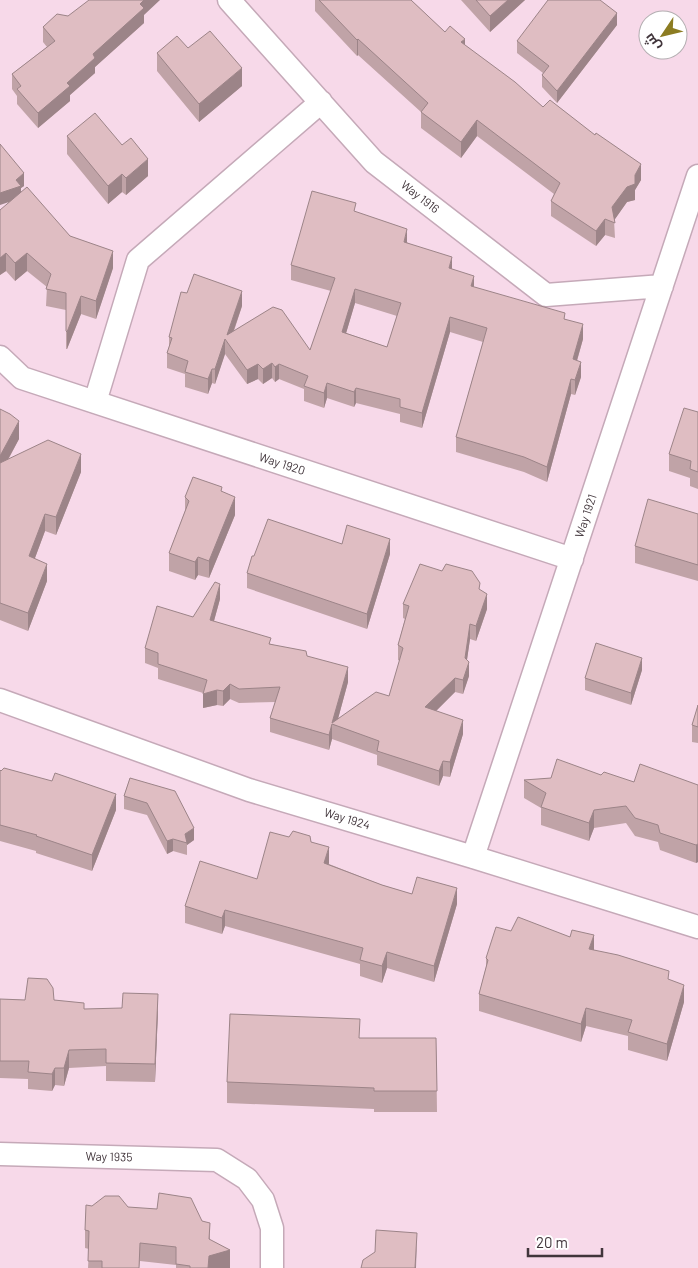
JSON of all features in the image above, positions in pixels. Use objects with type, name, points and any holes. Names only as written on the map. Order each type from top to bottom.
[{"type":"street","name":"Way 1916","points":[[230,0],[374,162],[546,294],[662,286]]},
{"type":"street","points":[[95,402],[138,260],[321,102]]},
{"type":"street","name":"Way 1921","points":[[473,857],[698,176]]},
{"type":"street","name":"Way 1920","points":[[0,356],[22,378],[572,559]]},
{"type":"street","name":"Way 1924","points":[[0,700],[249,790],[698,927]]},
{"type":"street","name":"Way 1935","points":[[0,1154],[217,1160],[248,1178],[263,1200],[272,1228],[272,1268]]},
{"type":"building","points":[[89,0],[144,0],[140,4],[144,8],[93,54],[95,58],[67,83],[70,86],[38,113],[17,89],[21,86],[12,74],[55,41],[43,27],[57,14],[68,16]]},
{"type":"building","points":[[319,0],[411,0],[445,32],[450,26],[465,39],[461,42],[515,82],[543,107],[550,100],[595,135],[596,133],[641,164],[635,175],[635,184],[627,187],[612,207],[615,223],[605,219],[596,231],[551,201],[560,183],[477,120],[461,142],[421,112],[428,103],[357,40]]},
{"type":"building","points":[[476,0],[508,0],[490,16]]},
{"type":"building","points":[[548,0],[600,0],[617,13],[557,91],[542,75],[549,66],[517,41]]},
{"type":"building","points":[[210,31],[242,68],[199,104],[157,53],[177,36],[188,48]]},
{"type":"building","points":[[95,113],[122,145],[131,138],[148,159],[126,178],[122,174],[108,186],[67,136]]},
{"type":"building","points":[[0,144],[24,173],[16,180],[21,186],[0,193]]},
{"type":"building","points":[[27,187],[70,236],[113,251],[96,301],[81,296],[67,332],[66,293],[46,289],[51,274],[27,253],[15,263],[6,253],[0,258],[0,210]]},
{"type":"building","points":[[312,191],[356,203],[354,211],[407,229],[404,242],[452,257],[449,268],[474,276],[471,286],[565,313],[564,319],[583,324],[573,359],[581,362],[575,380],[571,379],[547,467],[524,457],[456,437],[487,328],[450,317],[422,413],[400,407],[400,399],[356,388],[354,392],[327,383],[324,393],[304,386],[308,376],[279,364],[275,367],[272,363],[263,369],[258,364],[247,370],[225,339],[215,369],[212,369],[208,379],[185,372],[188,361],[167,353],[172,338],[169,337],[181,292],[187,293],[194,274],[242,291],[227,335],[273,307],[282,310],[310,350],[335,278],[291,265]],"holes":[[[355,289],[401,303],[387,347],[342,332]]]},
{"type":"building","points":[[684,408],[698,412],[698,472],[690,469],[691,461],[669,454]]},
{"type":"building","points":[[0,409],[19,421],[0,456]]},
{"type":"building","points":[[48,440],[81,454],[56,517],[45,514],[29,556],[47,564],[28,613],[0,603],[0,463]]},
{"type":"building","points":[[193,477],[222,487],[221,491],[235,497],[209,561],[198,557],[195,562],[169,553],[189,501],[185,497]]},
{"type":"building","points":[[648,499],[698,514],[698,565],[635,546]]},
{"type":"building","points":[[268,519],[342,544],[347,525],[390,539],[367,614],[247,573],[252,556],[254,556]]},
{"type":"building","points":[[420,564],[442,571],[446,564],[472,571],[480,583],[479,589],[487,594],[476,626],[470,624],[465,658],[469,662],[463,680],[455,678],[425,707],[463,720],[450,762],[443,761],[439,771],[377,751],[379,741],[332,724],[329,735],[270,718],[280,687],[239,689],[230,684],[223,691],[217,690],[203,694],[207,680],[158,664],[158,653],[145,648],[157,606],[193,617],[215,582],[220,584],[210,620],[271,638],[269,644],[306,651],[307,656],[348,667],[332,723],[376,692],[389,696],[403,648],[398,645],[409,606],[403,604]]},
{"type":"building","points":[[596,643],[642,658],[631,693],[585,678]]},
{"type":"building","points":[[698,705],[698,727],[692,725]]},
{"type":"building","points":[[557,759],[601,775],[604,772],[634,782],[640,764],[698,785],[698,844],[696,845],[660,833],[658,825],[635,818],[626,806],[594,810],[589,823],[541,807],[546,793],[524,780],[551,778]]},
{"type":"building","points":[[4,768],[52,781],[55,773],[116,794],[92,855],[37,835],[0,825],[0,770]]},
{"type":"building","points":[[130,778],[175,791],[194,828],[185,834],[187,843],[173,839],[167,841],[147,803],[124,796]]},
{"type":"building","points":[[293,831],[310,836],[311,842],[329,847],[324,863],[382,885],[412,894],[417,877],[457,888],[434,966],[387,952],[382,966],[360,960],[363,948],[225,910],[222,918],[185,906],[200,861],[257,879],[270,832],[289,837]]},
{"type":"building","points":[[518,917],[570,937],[572,930],[594,935],[589,949],[618,955],[669,971],[668,979],[684,985],[667,1044],[628,1032],[632,1020],[586,1008],[581,1024],[479,994],[488,960],[486,958],[496,927],[511,931]]},
{"type":"building","points":[[28,978],[47,979],[53,988],[54,1000],[84,1003],[84,1009],[122,1008],[123,993],[158,994],[155,1064],[106,1063],[106,1049],[69,1050],[64,1068],[55,1068],[52,1074],[28,1072],[29,1061],[0,1061],[0,999],[25,1000]]},
{"type":"building","points":[[230,1014],[360,1019],[359,1038],[436,1038],[437,1091],[374,1091],[374,1088],[227,1082]]},
{"type":"building","points":[[159,1193],[191,1198],[202,1221],[210,1223],[209,1239],[230,1250],[209,1256],[208,1268],[190,1268],[190,1266],[176,1264],[176,1247],[140,1243],[139,1268],[102,1268],[102,1261],[88,1261],[89,1231],[85,1230],[86,1205],[92,1206],[105,1196],[119,1196],[128,1207],[157,1209]]},
{"type":"building","points":[[376,1230],[417,1233],[415,1268],[361,1268],[363,1260],[375,1252]]}]
